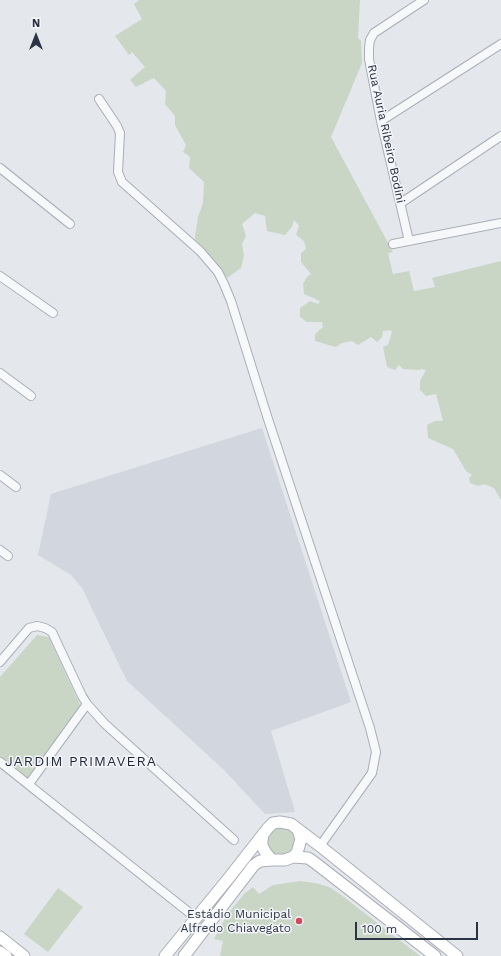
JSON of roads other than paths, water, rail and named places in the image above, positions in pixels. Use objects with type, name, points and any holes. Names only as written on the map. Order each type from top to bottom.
[{"type":"main road","points":[[165,956],[273,823],[287,822],[320,846],[457,956]]},
{"type":"main road","points":[[293,857],[297,853],[300,846],[301,838],[298,830]]},
{"type":"main road","points":[[263,834],[262,846],[272,860]]},
{"type":"main road","points":[[184,956],[254,865],[260,862],[285,860],[293,857],[308,858],[314,862],[435,956]]},
{"type":"main road","points":[[0,937],[24,956]]},
{"type":"main road","points":[[0,952],[6,956]]},
{"type":"street","name":"Rua Auria Ribeiro Bodini","points":[[409,241],[381,121],[369,59],[370,40],[374,33],[378,30],[424,0]]},
{"type":"street","points":[[381,121],[501,44]]},
{"type":"street","points":[[99,99],[120,133],[118,172],[122,182],[200,251],[218,272],[224,284],[231,301],[267,416],[370,728],[376,752],[372,773],[320,846]]},
{"type":"street","points":[[401,203],[501,136]]},
{"type":"street","points":[[0,168],[70,224]]},
{"type":"street","points":[[394,244],[501,223]]},
{"type":"street","points":[[0,276],[53,313]]},
{"type":"street","points":[[0,373],[31,396]]},
{"type":"street","points":[[0,475],[16,487]]},
{"type":"street","points":[[0,550],[8,556]]},
{"type":"street","points":[[0,662],[29,628],[37,626],[52,632],[87,704],[105,724],[234,840]]},
{"type":"street","points":[[29,784],[87,704]]},
{"type":"street","points":[[0,762],[196,918]]},
{"type":"place","name":"Estádio Municipal Alfredo Chiavegato","points":[[299,921]]},
{"type":"district","name":"JARDIM PRIMAVERA","points":[[81,762]]}]
